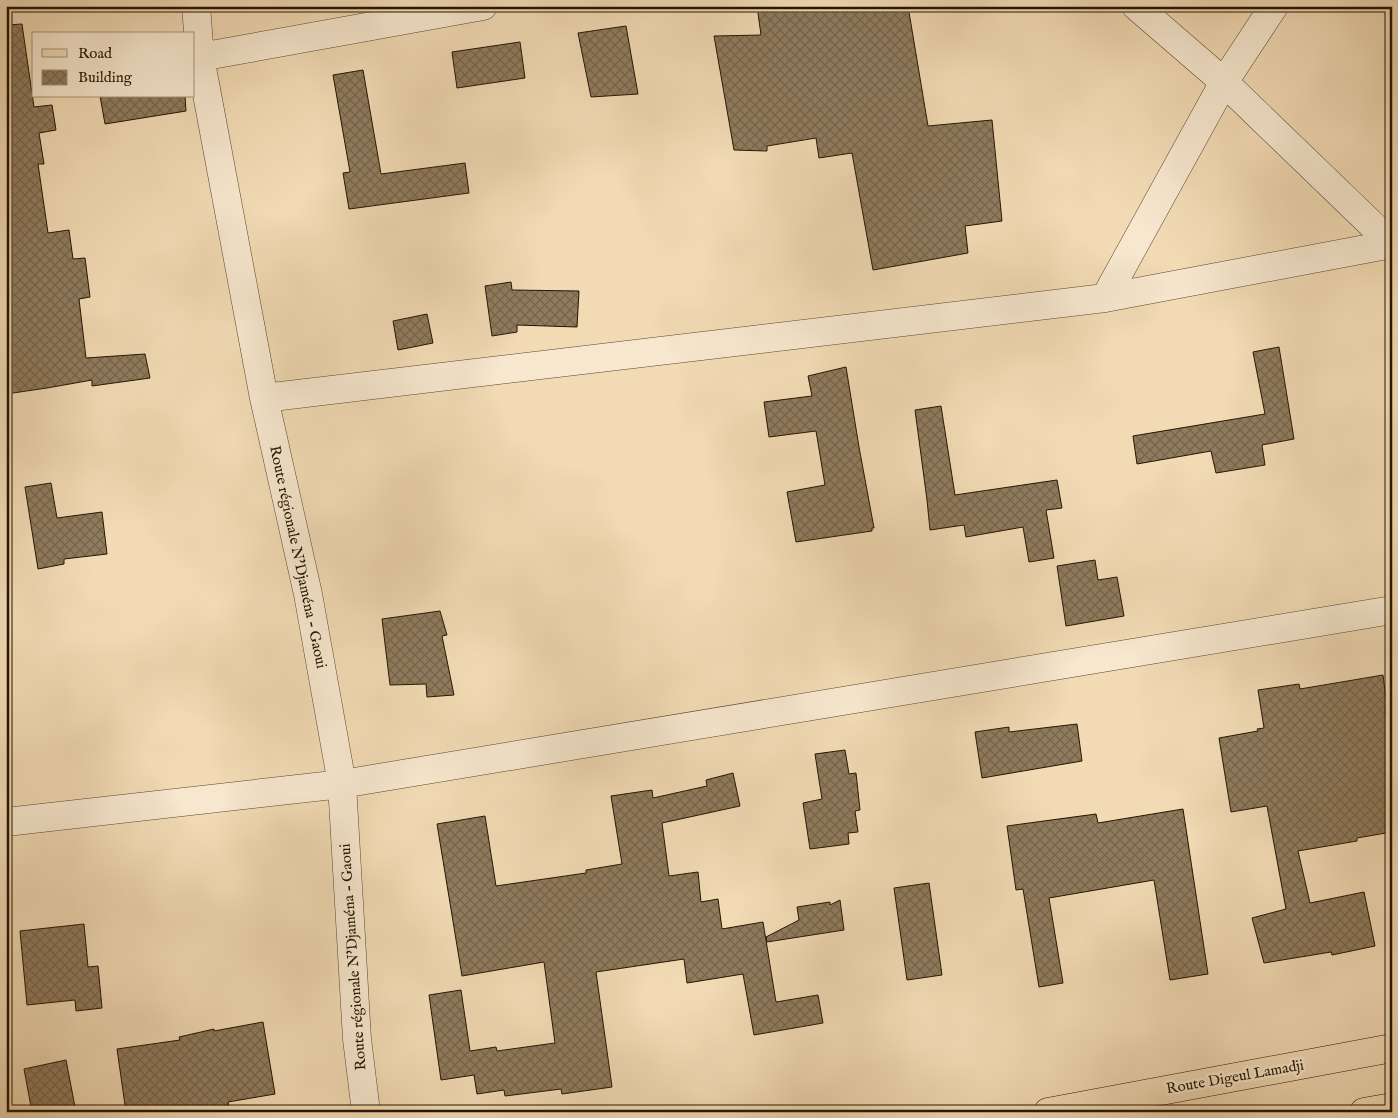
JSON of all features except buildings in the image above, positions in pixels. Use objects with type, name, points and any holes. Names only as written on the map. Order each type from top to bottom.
[{"type":"main road","name":"Route Digeul Lamadji","points":[[1048,1112],[1392,1048]]},
{"type":"main road","points":[[1364,1112],[1392,1107]]},
{"type":"street","name":"Route régionale N'Djaména - Gaoui","points":[[196,6],[200,57],[264,398],[308,594],[342,784],[357,1039],[366,1112]]},
{"type":"street","points":[[200,57],[483,6]]},
{"type":"street","points":[[264,398],[1105,298],[1392,244],[1224,82],[1136,6]]},
{"type":"street","points":[[1105,298],[1224,82],[1274,6]]},
{"type":"street","points":[[6,822],[342,784],[1392,610]]}]
